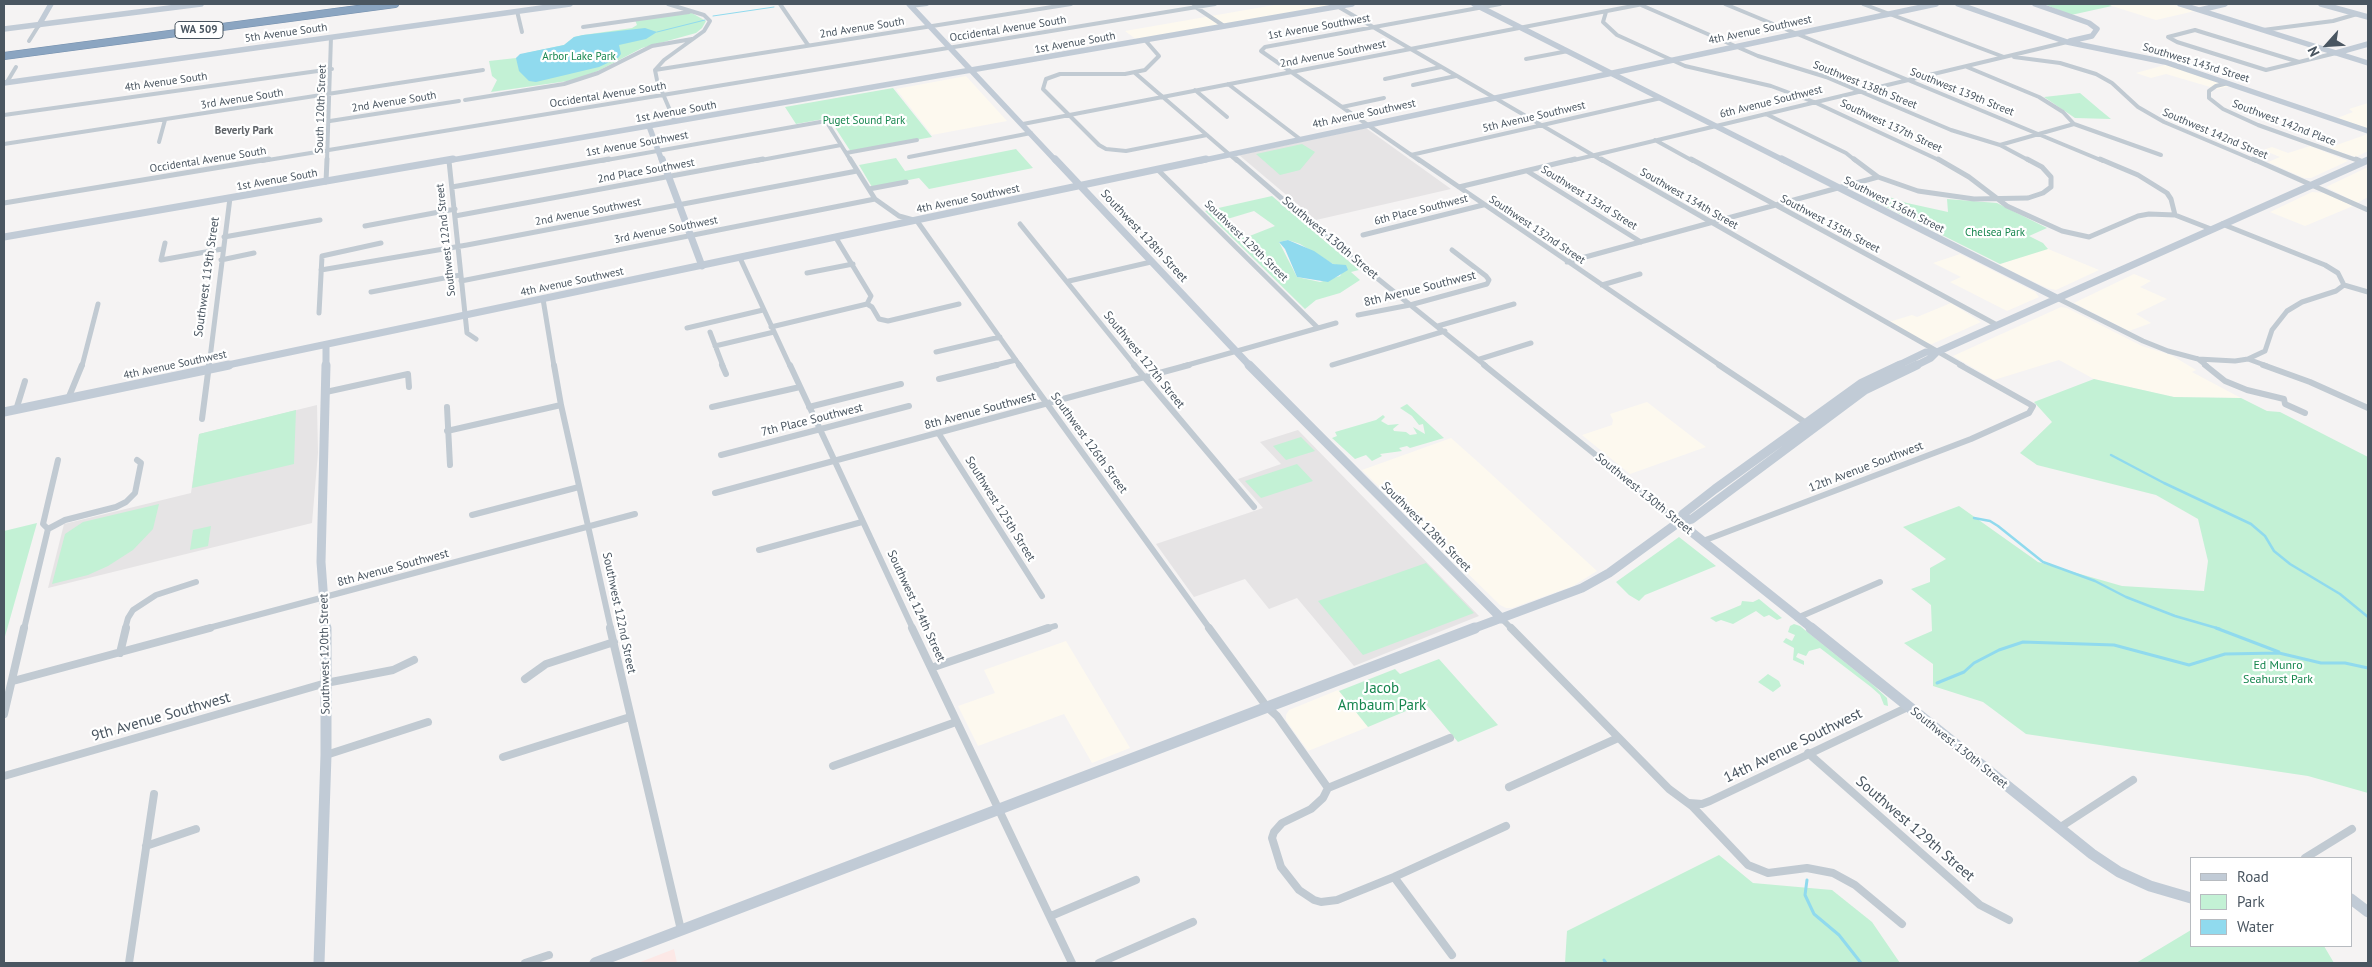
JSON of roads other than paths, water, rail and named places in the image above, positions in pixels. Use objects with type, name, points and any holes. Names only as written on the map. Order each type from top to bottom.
[{"type":"highway","name":"WA 509","points":[[4,54],[377,4]]},
{"type":"highway","name":"WA 509","points":[[4,54],[395,4]]},
{"type":"main road","points":[[39,25],[52,4]]},
{"type":"main road","points":[[4,29],[201,4]]},
{"type":"main road","name":"1st Avenue South","points":[[4,238],[1352,4]]},
{"type":"main road","name":"Southwest 136th Street","points":[[1474,4],[1611,73]]},
{"type":"main road","name":"4th Avenue Southwest","points":[[4,412],[1158,170],[1936,4]]},
{"type":"main road","name":"6th Avenue Southwest","points":[[2035,4],[2092,24],[2097,32],[2089,37],[2067,42]]},
{"type":"main road","points":[[2180,4],[2368,62]]},
{"type":"main road","points":[[2200,10],[2225,4]]},
{"type":"main road","points":[[2321,4],[2368,17]]},
{"type":"main road","name":"Southwest 128th Street","points":[[910,5],[1023,124]]},
{"type":"main road","points":[[2336,53],[2368,44]]},
{"type":"main road","points":[[4,88],[6,82]]},
{"type":"main road","points":[[650,126],[702,266]]},
{"type":"main road","points":[[595,963],[999,808],[1564,596],[1594,582],[1679,522],[1692,519],[1865,390],[1931,358],[1937,352],[2365,161]]},
{"type":"main road","name":"Southwest 128th Street","points":[[1081,186],[1236,352],[1502,619]]},
{"type":"main road","name":"Southwest 120th Street","points":[[326,344],[321,562],[325,598],[326,684]]},
{"type":"main road","points":[[1679,522],[1683,514],[1862,384],[1926,352],[1937,352]]},
{"type":"main road","name":"Southwest 130th Street","points":[[1679,522],[2058,828],[2119,872],[2168,892],[2190,898]]},
{"type":"main road","points":[[2352,900],[2368,912]]},
{"type":"street","name":"5th Avenue South","points":[[6,82],[570,4]]},
{"type":"street","points":[[668,4],[708,18],[710,24],[664,60],[655,70],[655,76],[676,122]]},
{"type":"street","points":[[780,4],[808,45]]},
{"type":"street","points":[[910,5],[927,4]]},
{"type":"street","name":"2nd Avenue South","points":[[655,70],[1071,4]]},
{"type":"street","points":[[1191,4],[1224,26]]},
{"type":"street","name":"Occidental Avenue South","points":[[4,203],[1215,4]]},
{"type":"street","name":"1st Avenue Southwest","points":[[1260,49],[1500,4]]},
{"type":"street","points":[[1615,4],[1624,8]]},
{"type":"street","name":"2nd Avenue Southwest","points":[[1023,124],[1647,4]]},
{"type":"street","name":"Southwest 139th Street","points":[[1725,4],[2155,184],[2171,199],[2175,215]]},
{"type":"street","name":"Southwest 142nd Street","points":[[1863,4],[2005,57],[2060,63],[2096,74],[2112,83],[2138,107],[2164,122],[2368,210]]},
{"type":"street","name":"Southwest 143rd Street","points":[[1958,4],[2067,42],[2153,58],[2368,131]]},
{"type":"street","name":"Southwest 138th Street","points":[[1641,5],[1766,59],[1826,77],[1951,130],[2000,145]]},
{"type":"street","name":"Southwest 134th Street","points":[[1337,6],[1711,224],[2033,406]]},
{"type":"street","points":[[517,11],[522,32]]},
{"type":"street","points":[[583,27],[692,11]]},
{"type":"street","name":"Southwest 137th Street","points":[[1606,12],[1603,22],[1610,31],[1691,68],[1771,86],[1814,102],[1942,160],[1969,177],[1999,200],[2053,228],[2076,236],[2089,237],[2138,216],[2175,215]]},
{"type":"street","points":[[2263,30],[2333,21],[2357,14]]},
{"type":"street","points":[[29,41],[39,25]]},
{"type":"street","points":[[2299,62],[2195,30],[2169,35],[2169,38],[2268,70],[2336,53]]},
{"type":"street","name":"South 120th Street","points":[[326,182],[332,69],[331,37]]},
{"type":"street","points":[[465,100],[564,84],[598,73],[652,46],[692,39]]},
{"type":"street","points":[[1145,40],[1157,53],[1159,59],[1152,65],[1135,73],[1105,75],[1068,73],[1051,76],[1044,82],[1043,89],[1102,148],[1114,151],[1133,150],[1207,135]]},
{"type":"street","name":"6th Avenue Southwest","points":[[1458,188],[2067,42]]},
{"type":"street","name":"Southwest 132nd Street","points":[[1260,49],[1458,188],[1806,423]]},
{"type":"street","points":[[1526,58],[1568,51]]},
{"type":"street","points":[[1966,66],[2039,97],[2063,112],[2074,124],[2134,147],[2161,155]]},
{"type":"street","points":[[6,82],[16,67]]},
{"type":"street","points":[[1385,79],[1441,67]]},
{"type":"street","name":"4th Avenue South","points":[[4,115],[221,83],[332,69]]},
{"type":"street","name":"3rd Avenue South","points":[[4,144],[483,70]]},
{"type":"street","name":"Southwest 130th Street","points":[[1135,73],[1331,241],[1480,359],[1679,522]]},
{"type":"street","name":"Southwest 136th Street","points":[[1611,73],[2143,342],[2198,359],[2225,381],[2247,390],[2284,399],[2285,404],[2305,413]]},
{"type":"street","points":[[1413,85],[1456,76]]},
{"type":"street","name":"Southwest 142nd Place","points":[[2228,83],[2216,86],[2209,92],[2209,98],[2242,118],[2365,161]]},
{"type":"street","points":[[1228,84],[1300,139]]},
{"type":"street","points":[[1195,90],[1227,117]]},
{"type":"street","points":[[1342,107],[1384,98]]},
{"type":"street","name":"5th Avenue Southwest","points":[[1411,155],[1661,98]]},
{"type":"street","name":"2nd Avenue South","points":[[330,121],[459,101]]},
{"type":"street","points":[[1766,114],[1841,150],[1878,177],[1906,187],[1950,197],[1999,200],[2036,196],[2048,190],[2052,182],[2051,178],[2042,167],[2000,145]]},
{"type":"street","points":[[159,142],[166,120]]},
{"type":"street","name":"1st Avenue Southwest","points":[[452,187],[826,121],[841,145]]},
{"type":"street","name":"Southwest 128th Street","points":[[1023,124],[1081,186]]},
{"type":"street","points":[[2000,145],[2074,124]]},
{"type":"street","points":[[910,157],[1031,133]]},
{"type":"street","points":[[846,153],[917,140]]},
{"type":"street","name":"Southwest 135th Street","points":[[1655,140],[1996,325]]},
{"type":"street","points":[[841,145],[874,199],[899,216],[916,221]]},
{"type":"street","name":"2nd Place Southwest","points":[[456,216],[841,145]]},
{"type":"street","name":"Southwest 122nd Street","points":[[449,161],[467,333],[476,339]]},
{"type":"street","name":"Southwest 129th Street","points":[[1158,170],[1318,328]]},
{"type":"street","name":"2nd Avenue Southwest","points":[[321,270],[857,171]]},
{"type":"street","name":"Southwest 133rd Street","points":[[1527,171],[1641,242]]},
{"type":"street","points":[[1567,262],[1878,177]]},
{"type":"street","points":[[869,189],[906,182]]},
{"type":"street","name":"Southwest 119th Street","points":[[202,418],[230,198]]},
{"type":"street","name":"3rd Avenue Southwest","points":[[462,281],[874,199]]},
{"type":"street","name":"6th Place Southwest","points":[[1363,235],[1483,205]]},
{"type":"street","points":[[365,226],[455,209]]},
{"type":"street","points":[[2175,215],[2211,229]]},
{"type":"street","points":[[224,237],[320,220]]},
{"type":"street","name":"Southwest 126th Street","points":[[916,221],[1000,337],[1046,405],[1267,707],[1277,716],[1328,788]]},
{"type":"street","name":"Southwest 127th Street","points":[[1020,224],[1254,508]]},
{"type":"street","points":[[2222,224],[2325,265],[2338,273],[2344,285],[2368,292]]},
{"type":"street","points":[[836,238],[871,296],[867,304]]},
{"type":"street","points":[[165,243],[161,260],[222,249]]},
{"type":"street","points":[[319,313],[322,256],[381,243]]},
{"type":"street","name":"8th Avenue Southwest","points":[[1358,315],[1410,305],[1488,284],[1489,280],[1486,276],[1452,250]]},
{"type":"street","points":[[221,260],[254,253]]},
{"type":"street","name":"Southwest 124th Street","points":[[740,258],[956,722],[1072,963]]},
{"type":"street","points":[[1068,281],[1151,262]]},
{"type":"street","points":[[807,273],[852,264]]},
{"type":"street","points":[[1602,285],[1640,274]]},
{"type":"street","points":[[371,292],[460,275]]},
{"type":"street","points":[[2198,359],[2223,361],[2248,359],[2265,351],[2272,330],[2287,311],[2302,302],[2336,290],[2344,285]]},
{"type":"street","name":"Southwest 122nd Street","points":[[543,299],[561,405],[630,717],[681,930]]},
{"type":"street","points":[[68,399],[84,360],[98,304]]},
{"type":"street","points":[[715,346],[867,304],[872,307],[880,319],[888,321],[959,304]]},
{"type":"street","points":[[1438,326],[1514,304]]},
{"type":"street","points":[[686,328],[763,310]]},
{"type":"street","name":"8th Avenue Southwest","points":[[715,493],[1145,378],[1336,323]]},
{"type":"street","points":[[1332,365],[1445,331]]},
{"type":"street","points":[[710,332],[726,374]]},
{"type":"street","points":[[936,352],[1000,337]]},
{"type":"street","points":[[1480,359],[1531,343]]},
{"type":"street","points":[[2248,359],[2310,382],[2368,408]]},
{"type":"street","points":[[939,379],[1016,360]]},
{"type":"street","points":[[326,392],[408,374],[409,387]]},
{"type":"street","points":[[16,410],[25,381]]},
{"type":"street","points":[[809,407],[900,384]]},
{"type":"street","points":[[712,407],[800,386]]},
{"type":"street","points":[[447,431],[561,405]]},
{"type":"street","name":"7th Place Southwest","points":[[721,455],[909,406]]},
{"type":"street","name":"12th Avenue Southwest","points":[[1703,542],[1971,439],[2024,416],[2033,410],[2033,406]]},
{"type":"street","points":[[447,407],[450,465]]},
{"type":"street","name":"Southwest 125th Street","points":[[939,434],[1042,596]]},
{"type":"street","points":[[48,529],[43,524],[58,460]]},
{"type":"street","points":[[4,714],[48,529],[65,520],[116,507],[126,502],[134,493],[141,463],[137,460]]},
{"type":"street","points":[[472,515],[579,487]]},
{"type":"street","name":"8th Avenue Southwest","points":[[13,681],[635,514]]},
{"type":"street","points":[[759,550],[862,522]]},
{"type":"street","points":[[120,653],[128,618],[133,610],[156,595],[196,582]]},
{"type":"street","points":[[1797,618],[1880,582]]},
{"type":"street","name":"Southwest 128th Street","points":[[1502,619],[1618,738],[1672,792],[1688,803],[1748,865],[1768,873],[1807,868],[1833,872],[1855,885],[1885,912],[1902,924]]},
{"type":"street","points":[[931,668],[1055,626]]},
{"type":"street","points":[[525,680],[546,664],[614,642]]},
{"type":"street","name":"9th Avenue Southwest","points":[[4,776],[326,684],[393,670],[414,660]]},
{"type":"street","name":"Southwest 120th Street","points":[[319,963],[326,755],[326,684]]},
{"type":"street","name":"14th Avenue Southwest","points":[[1688,803],[1702,804],[1710,801],[1908,707]]},
{"type":"street","points":[[503,758],[630,717]]},
{"type":"street","points":[[326,755],[428,722]]},
{"type":"street","points":[[833,766],[956,722]]},
{"type":"street","points":[[1450,738],[1328,788],[1318,804],[1282,823],[1274,832],[1272,838],[1275,854],[1287,876],[1300,890],[1314,900],[1328,902],[1348,897],[1506,826]]},
{"type":"street","points":[[1509,787],[1618,738]]},
{"type":"street","name":"Southwest 129th Street","points":[[1808,753],[1980,904],[2009,920]]},
{"type":"street","points":[[2058,828],[2133,780]]},
{"type":"street","points":[[129,963],[154,794]]},
{"type":"street","points":[[146,846],[196,829]]},
{"type":"street","points":[[2307,857],[2352,829]]},
{"type":"street","points":[[1394,877],[1452,955]]},
{"type":"street","points":[[1050,916],[1136,880]]},
{"type":"street","points":[[1099,963],[1193,922]]},
{"type":"street","points":[[525,963],[550,955]]},
{"type":"water","points":[[645,28],[657,32],[646,39],[619,45],[621,54],[618,58],[599,67],[536,82],[529,81],[519,71],[516,58],[520,54],[564,45],[574,37],[583,35]]},
{"type":"water","points":[[1288,240],[1314,251],[1333,264],[1346,265],[1348,270],[1328,282],[1297,277],[1285,249],[1279,242]]},
{"type":"waterway","points":[[713,16],[774,7]]},
{"type":"waterway","points":[[657,32],[705,20]]},
{"type":"waterway","points":[[2111,455],[2164,483],[2251,524],[2265,536],[2274,551],[2290,564],[2340,594],[2368,617]]},
{"type":"waterway","points":[[1974,518],[1990,521],[1998,526],[2043,562],[2095,581],[2126,597],[2175,616],[2220,629]]},
{"type":"waterway","points":[[2216,628],[2279,652]]},
{"type":"waterway","points":[[1937,683],[1964,672],[1974,663],[1999,650],[2023,642],[2114,645],[2189,665],[2225,654],[2279,653],[2321,663],[2345,663],[2368,668]]},
{"type":"waterway","points":[[1807,880],[1805,895],[1814,914],[1839,935],[1861,963]]},
{"type":"district","name":"Beverly Park","points":[[244,131]]},
{"type":"park label","name":"Arbor Lake Park","points":[[579,57]]},
{"type":"park label","name":"Puget Sound Park","points":[[864,121]]},
{"type":"park label","name":"Chelsea Park","points":[[1995,233]]},
{"type":"park label","name":"Ed Munro Seahurst Park","points":[[2278,673]]},
{"type":"park label","name":"Jacob Ambaum Park","points":[[1382,698]]}]
